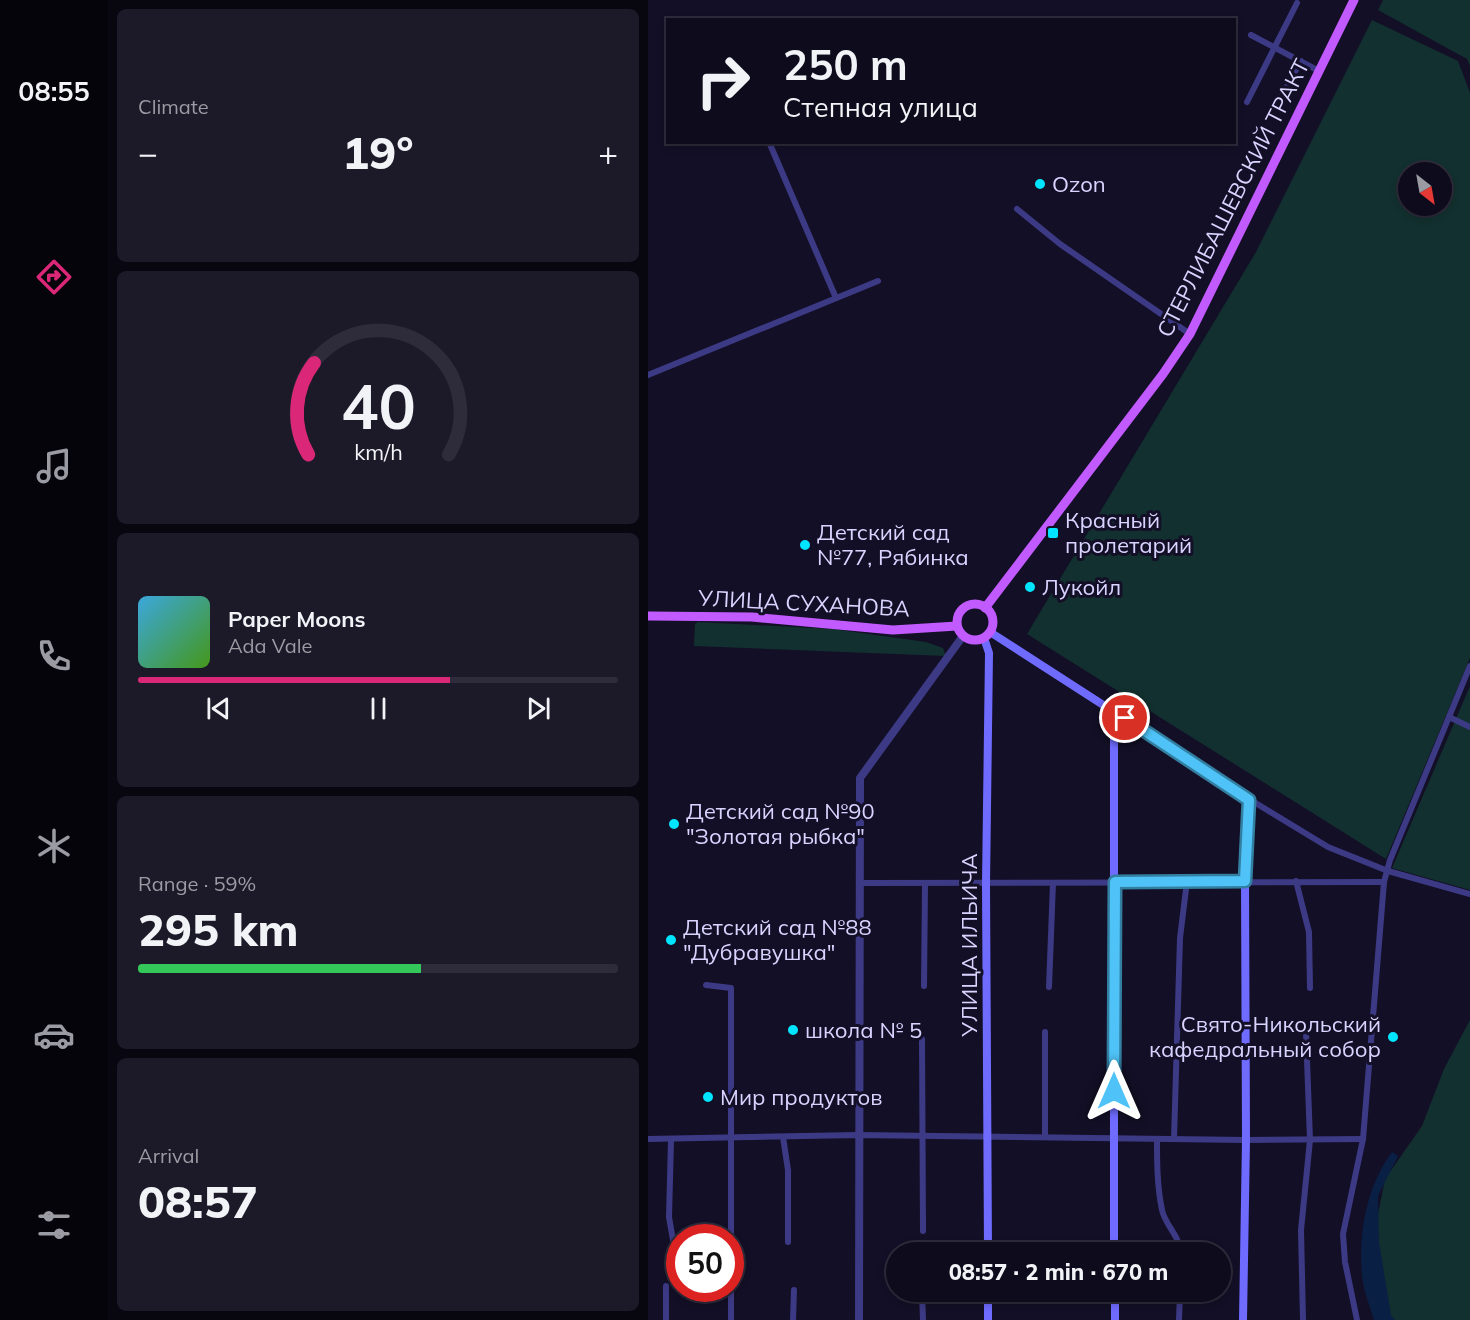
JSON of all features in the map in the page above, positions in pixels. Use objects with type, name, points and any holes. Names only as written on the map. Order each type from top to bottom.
[{"type":"main road","name":"СТЕРЛИБАШЕВСКИЙ ТРАКТ","points":[[985,608],[1163,374],[1190,334],[1354,0]]},
{"type":"main road","points":[[978,605],[985,608],[993,621],[987,635],[974,640],[963,636],[957,626],[958,615],[967,607],[978,605]]},
{"type":"main road","name":"УЛИЦА СУХАНОВА","points":[[648,616],[752,617],[893,630],[957,626]]},
{"type":"main road","points":[[987,635],[1114,711],[1249,800],[1245,881],[1246,1140],[1243,1320]]},
{"type":"main road","name":"УЛИЦА ИЛЬИЧА","points":[[987,635],[989,653],[986,884],[988,1242]]},
{"type":"main road","points":[[1114,711],[1114,1242]]},
{"type":"main road","points":[[988,1302],[988,1320]]},
{"type":"main road","points":[[1115,1302],[1115,1320]]},
{"type":"street","points":[[1247,102],[1297,3]]},
{"type":"street","points":[[1251,35],[1320,71]]},
{"type":"street","points":[[1276,106],[1300,61]]},
{"type":"street","points":[[770,144],[836,298]]},
{"type":"street","points":[[1017,209],[1025,218],[1060,244],[1190,334]]},
{"type":"street","points":[[648,375],[878,281]]},
{"type":"street","points":[[859,1320],[860,778],[963,636]]},
{"type":"street","points":[[1357,1320],[1345,1262],[1344,1234],[1363,1139],[1384,882],[1470,666]]},
{"type":"street","points":[[1449,717],[1470,727]]},
{"type":"street","points":[[1249,800],[1328,847],[1388,871],[1470,894]]},
{"type":"street","points":[[1174,1139],[1180,938],[1187,881]]},
{"type":"street","points":[[1296,881],[1310,932],[1310,988]]},
{"type":"street","points":[[860,883],[1384,882]]},
{"type":"street","points":[[1049,987],[1053,883]]},
{"type":"street","points":[[924,986],[925,884]]},
{"type":"street","points":[[706,985],[731,988],[731,1320]]},
{"type":"street","points":[[1045,1032],[1045,1137]]},
{"type":"street","points":[[1303,1320],[1301,1230],[1310,1140],[1306,1033]]},
{"type":"street","points":[[922,1039],[922,1231]]},
{"type":"street","points":[[648,1140],[858,1135],[1246,1140],[1363,1139]]},
{"type":"street","points":[[783,1137],[788,1170],[788,1242]]},
{"type":"street","points":[[1157,1138],[1157,1172],[1162,1212],[1178,1242]]},
{"type":"street","points":[[670,1224],[671,1140]]},
{"type":"street","points":[[793,1320],[794,1290]]},
{"type":"street","points":[[666,1302],[666,1320]]},
{"type":"street","points":[[922,1302],[923,1320]]},
{"type":"street","points":[[1179,1320],[1180,1302]]},
{"type":"green space","points":[[1383,0],[1470,0],[1470,66],[1467,59],[1378,10]]},
{"type":"green space","points":[[1372,20],[1458,61],[1470,93],[1470,658],[1386,859],[1027,634],[1256,252]]},
{"type":"green space","points":[[698,622],[833,629],[926,642],[943,648],[946,656],[694,646],[695,624]]},
{"type":"green space","points":[[1470,686],[1470,890],[1392,868]]},
{"type":"green space","points":[[1470,1020],[1470,1320],[1391,1320],[1373,1239],[1385,1179],[1422,1126],[1444,1069]]},
{"type":"water","points":[[1392,1152],[1398,1156],[1378,1196],[1379,1242],[1391,1315],[1395,1320],[1374,1320],[1363,1281],[1361,1243],[1370,1195],[1383,1165]]},
{"type":"place","name":"Ozon","points":[[1040,184]]},
{"type":"place","name":"Красный пролетарий","points":[[1053,533]]},
{"type":"place","name":"Детский сад №77, Рябинка","points":[[805,545]]},
{"type":"place","name":"Лукойл","points":[[1030,587]]},
{"type":"place","name":"Детский сад №90 \"Золотая рыбка\"","points":[[674,824]]},
{"type":"place","name":"Детский сад №88 \"Дубравушка\"","points":[[671,940]]},
{"type":"place","name":"школа № 5","points":[[793,1030]]},
{"type":"place","name":"Свято-Никольский кафедральный собор","points":[[1393,1037]]},
{"type":"place","name":"Мир продуктов","points":[[708,1097]]},
{"type":"route","points":[[1114,1091],[1115,882],[1245,881],[1249,800],[1125,718]]}]
